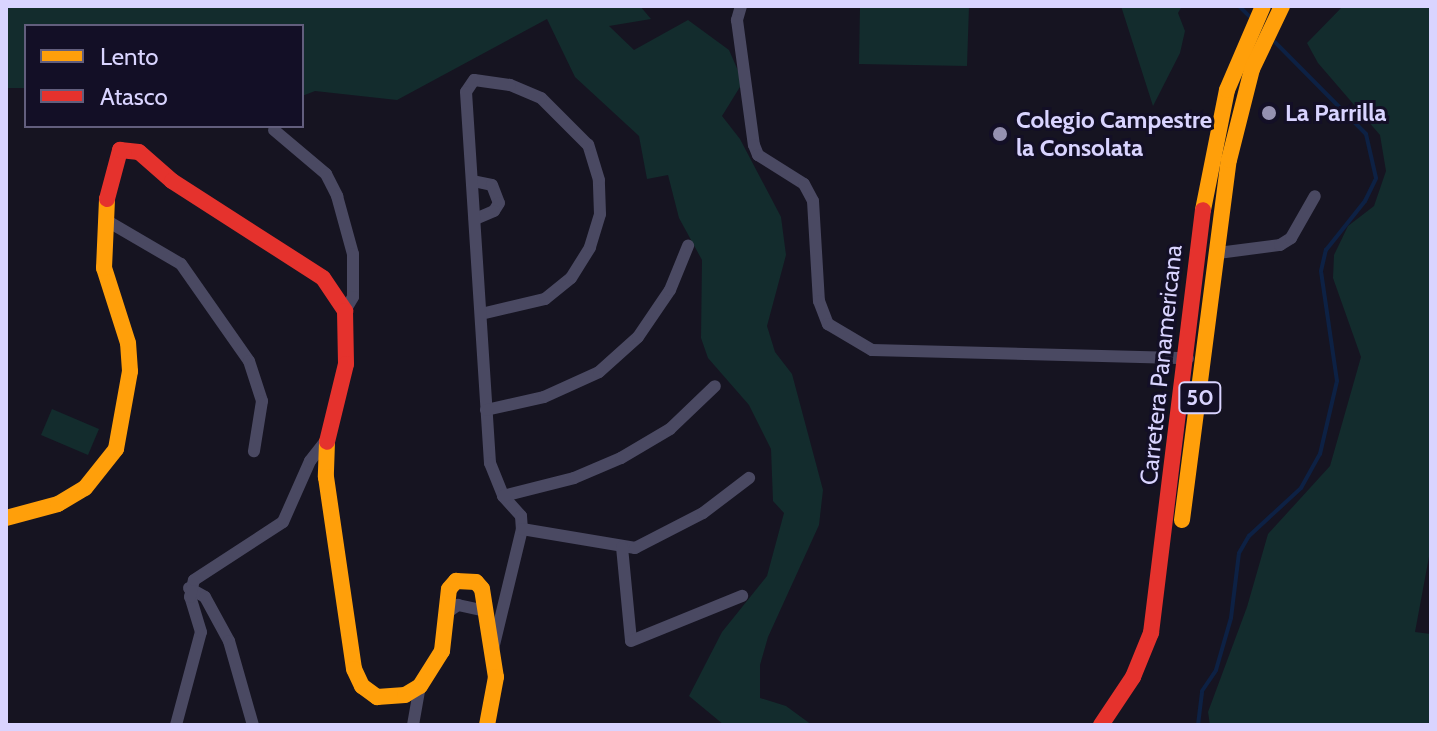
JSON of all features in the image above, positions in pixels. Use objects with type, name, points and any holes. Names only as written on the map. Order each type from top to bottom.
[{"type":"main road","points":[[1198,236],[1200,150],[1215,84],[1236,29],[1249,6]]},
{"type":"main road","name":"Carretera Panamericana","points":[[1101,725],[1133,677],[1151,633],[1188,358],[1198,236],[1227,90],[1263,6]]},
{"type":"main road","name":"Carretera Panamericana","points":[[1119,725],[1141,690],[1164,635],[1229,160],[1252,69],[1282,6]]},
{"type":"main road","points":[[1221,215],[1239,167],[1263,63],[1292,6]]},
{"type":"main road","points":[[6,518],[58,504],[85,488],[116,449],[130,371],[128,343],[104,268],[111,164],[120,150],[139,152],[172,181],[323,278],[345,311],[346,364],[327,439],[337,578],[354,669],[362,686],[377,697],[405,695],[420,686],[442,651],[449,589],[467,579],[482,589],[493,650],[495,697],[487,725]]},
{"type":"street","points":[[741,6],[737,20],[754,145],[758,155],[804,184],[813,201],[819,301],[828,324],[872,350],[1188,358]]},
{"type":"street","points":[[481,314],[545,299],[571,278],[590,247],[600,214],[599,180],[588,145],[541,98],[510,85],[474,80],[466,92],[490,463],[503,496],[521,516],[522,529],[493,650]]},
{"type":"street","points":[[274,130],[326,174],[337,196],[353,254],[353,297],[345,311]]},
{"type":"street","points":[[473,181],[492,185],[499,203],[494,211],[475,219]]},
{"type":"street","points":[[1218,253],[1280,245],[1291,238],[1315,196]]},
{"type":"street","points":[[109,222],[181,264],[249,361],[262,401],[254,451]]},
{"type":"street","points":[[486,410],[544,397],[599,372],[638,337],[670,290],[688,246]]},
{"type":"street","points":[[503,496],[574,478],[621,458],[670,429],[715,386]]},
{"type":"street","points":[[189,588],[203,571],[283,522],[310,461],[327,439]]},
{"type":"street","points":[[522,529],[622,547],[647,545],[703,513],[749,478]]},
{"type":"street","points":[[622,547],[631,641],[637,643],[742,596]]},
{"type":"street","points":[[176,725],[201,632],[189,588]]},
{"type":"street","points":[[189,588],[205,597],[229,641],[253,725]]},
{"type":"street","points":[[445,614],[458,605],[486,611]]},
{"type":"street","points":[[413,725],[420,686]]},
{"type":"green space","points":[[6,6],[640,6],[651,19],[609,26],[634,50],[688,20],[729,50],[743,82],[722,116],[740,139],[781,217],[786,255],[767,326],[775,352],[792,374],[823,490],[819,525],[768,637],[760,665],[760,698],[786,706],[812,725],[724,725],[689,696],[722,632],[767,576],[784,513],[773,501],[771,449],[749,405],[708,358],[701,338],[702,260],[679,218],[668,175],[647,179],[639,136],[575,77],[547,19],[397,100],[315,91],[304,95],[304,24],[24,24],[24,88],[6,88]]},
{"type":"green space","points":[[860,6],[969,6],[967,66],[859,64]]},
{"type":"green space","points":[[1121,6],[1182,6],[1178,13],[1185,31],[1180,53],[1153,106]]},
{"type":"green space","points":[[1343,6],[1431,6],[1431,546],[1415,632],[1431,634],[1431,725],[1210,725],[1208,712],[1247,607],[1268,534],[1330,466],[1361,357],[1333,278],[1334,255],[1348,226],[1374,206],[1386,171],[1380,135],[1318,63],[1307,43]]},
{"type":"green space","points":[[52,409],[99,429],[88,455],[41,435]]},
{"type":"waterway","points":[[1239,6],[1249,16]]},
{"type":"waterway","points":[[1198,725],[1202,691],[1216,670],[1231,618],[1239,553],[1249,536],[1301,488],[1320,454],[1337,381],[1321,271],[1326,250],[1365,201],[1376,178],[1366,134],[1275,42]]},
{"type":"traffic: slow","points":[[1203,210],[1227,90],[1263,6]]},
{"type":"traffic: slow","points":[[1182,520],[1229,160],[1252,69],[1282,6]]},
{"type":"traffic: slow","points":[[6,518],[58,504],[85,488],[116,449],[130,371],[128,343],[104,268],[107,199]]},
{"type":"traffic: slow","points":[[327,442],[326,477],[354,669],[362,686],[377,697],[405,695],[420,686],[442,651],[449,589],[456,581],[476,582],[482,589],[496,677],[487,725]]},
{"type":"traffic: jam","points":[[107,199],[120,150],[139,152],[172,181],[323,278],[345,311],[346,364],[327,442]]},
{"type":"traffic: jam","points":[[1101,725],[1133,677],[1151,633],[1203,210]]},
{"type":"place","name":"La Parrilla","points":[[1269,113]]},
{"type":"place","name":"Colegio Campestre la Consolata","points":[[1000,134]]}]
